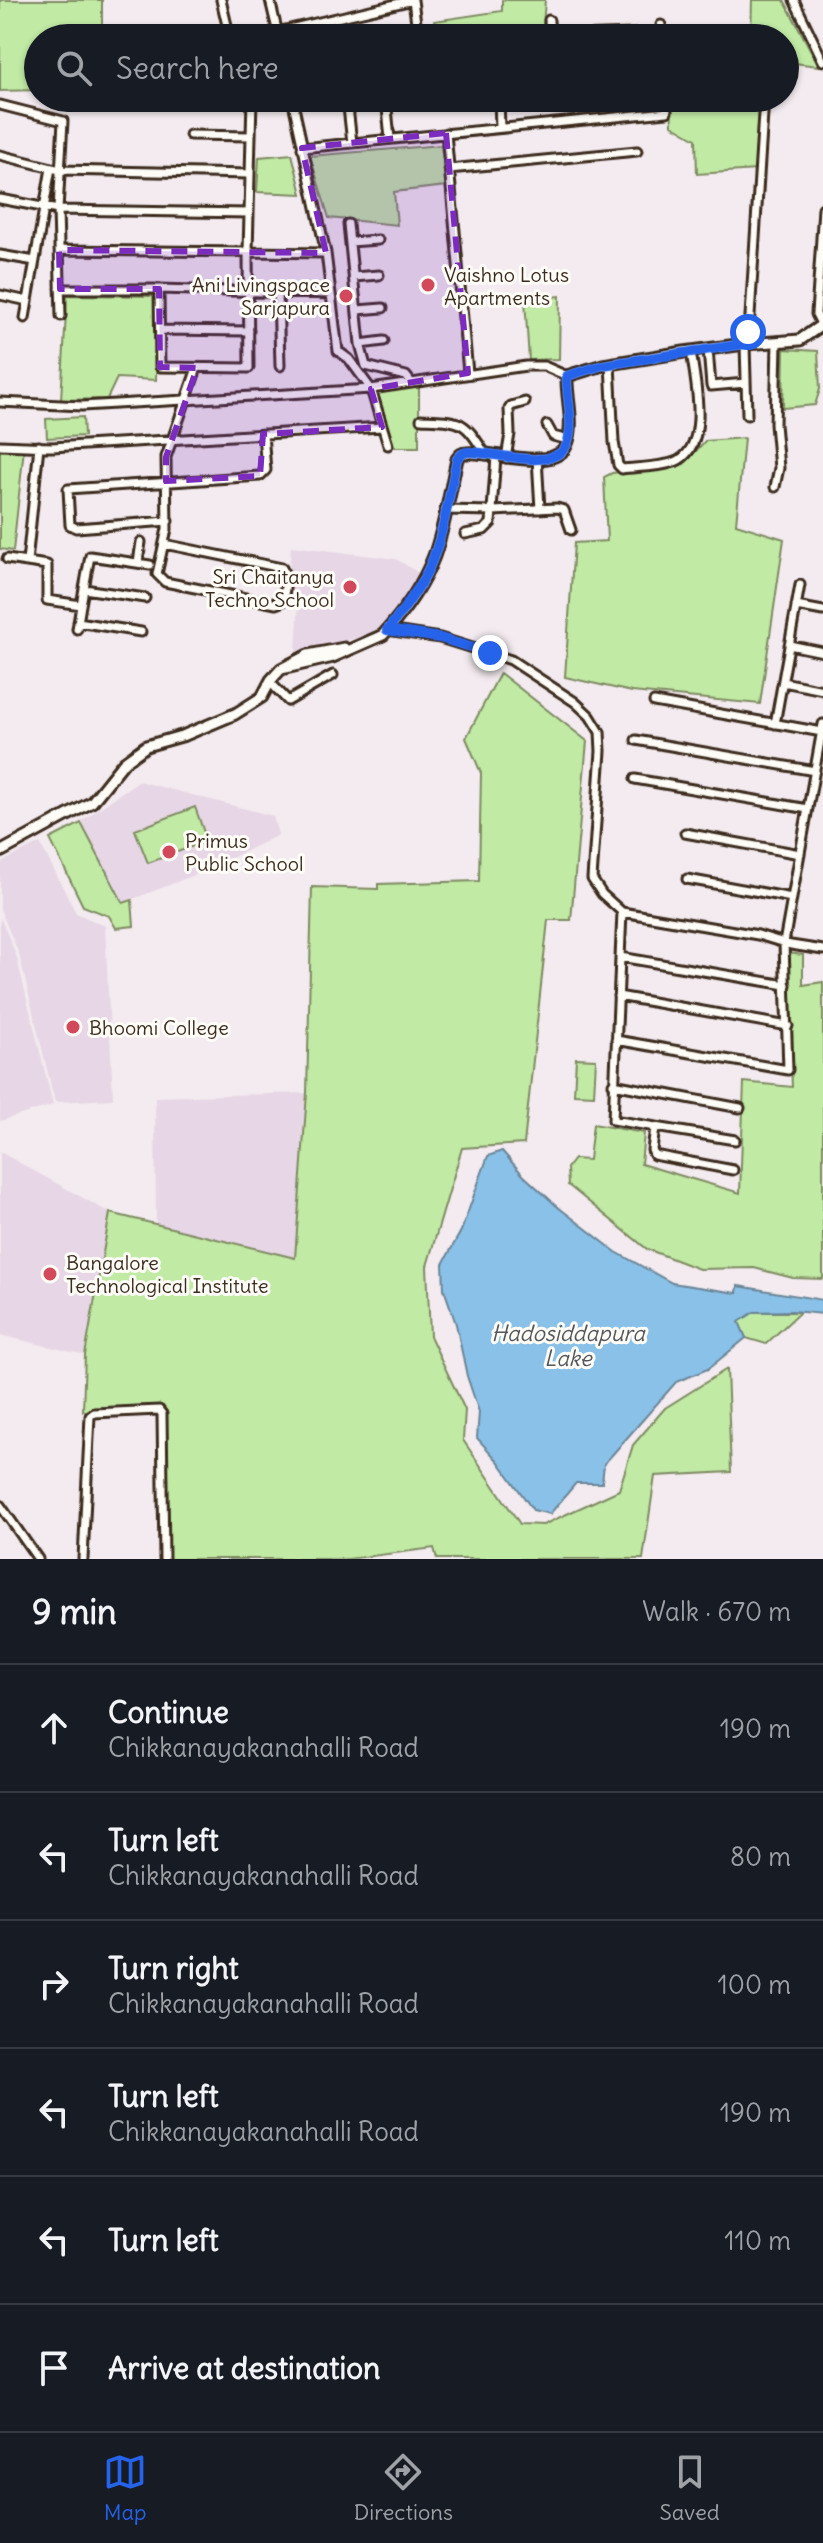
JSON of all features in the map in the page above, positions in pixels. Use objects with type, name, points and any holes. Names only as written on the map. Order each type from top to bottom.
[{"type":"main road","points":[[0,852],[92,802],[124,762],[137,751],[235,714],[262,697],[281,669],[333,657],[383,635],[407,605],[428,570],[440,538],[457,459],[468,452],[496,457],[537,458],[563,451],[568,440],[567,376],[610,364],[691,351],[800,340],[822,324]]},
{"type":"street","points":[[221,0],[227,24]]},
{"type":"street","points":[[270,0],[275,24]]},
{"type":"street","points":[[320,24],[413,0],[416,24]]},
{"type":"street","points":[[794,0],[823,61]]},
{"type":"street","points":[[549,20],[549,24]]},
{"type":"street","points":[[0,105],[24,111]]},
{"type":"street","points":[[25,318],[63,121],[28,112]]},
{"type":"street","points":[[159,289],[160,367],[249,368],[252,112]]},
{"type":"street","points":[[295,112],[326,253],[338,351],[349,359],[371,389],[388,445]]},
{"type":"street","points":[[349,112],[352,143]]},
{"type":"street","points":[[387,112],[390,139]]},
{"type":"street","points":[[499,112],[500,128]]},
{"type":"street","points":[[302,148],[667,112]]},
{"type":"street","points":[[747,415],[745,344],[750,316],[763,112]]},
{"type":"street","points":[[446,133],[468,373]]},
{"type":"street","points":[[190,135],[251,136]]},
{"type":"street","points":[[449,169],[637,151]]},
{"type":"street","points":[[0,155],[56,169],[250,174]]},
{"type":"street","points":[[56,169],[61,316]]},
{"type":"street","points":[[0,199],[58,210],[249,213]]},
{"type":"street","points":[[822,324],[816,314],[816,305],[823,208]]},
{"type":"street","points":[[348,224],[360,344],[366,366],[406,376],[410,381]]},
{"type":"street","points":[[350,242],[378,240]]},
{"type":"street","points":[[59,250],[326,253]]},
{"type":"street","points":[[0,255],[35,261]]},
{"type":"street","points":[[354,277],[379,275]]},
{"type":"street","points":[[60,289],[331,294]]},
{"type":"street","points":[[278,292],[280,366]]},
{"type":"street","points":[[0,295],[28,301]]},
{"type":"street","points":[[357,310],[383,308]]},
{"type":"street","points":[[160,330],[249,331]]},
{"type":"street","points":[[360,344],[384,341]]},
{"type":"street","points":[[775,487],[779,468],[775,424],[777,343]]},
{"type":"street","points":[[708,349],[711,397]]},
{"type":"street","points":[[610,364],[618,465],[622,469],[676,462],[691,447],[699,426],[691,351]]},
{"type":"street","points":[[0,402],[82,406],[371,389],[526,366],[544,366],[567,376]]},
{"type":"street","points":[[164,544],[282,568],[285,572],[285,595],[276,604],[165,582],[157,574],[168,521],[166,457],[197,368]]},
{"type":"street","points":[[711,386],[746,383]]},
{"type":"street","points":[[465,534],[487,528],[493,518],[496,457],[510,434],[509,409],[525,402]]},
{"type":"street","points":[[421,419],[457,421],[496,457]]},
{"type":"street","points":[[547,425],[553,436],[568,440]]},
{"type":"street","points":[[0,445],[172,440],[382,427]]},
{"type":"street","points":[[168,521],[76,528],[70,525],[68,489],[264,475],[263,434]]},
{"type":"street","points":[[27,562],[39,446]]},
{"type":"street","points":[[537,458],[540,509]]},
{"type":"street","points":[[445,510],[564,510],[571,530]]},
{"type":"street","points":[[138,563],[141,542]]},
{"type":"street","points":[[141,632],[78,626],[90,556],[150,565]]},
{"type":"street","points":[[7,559],[47,565],[46,599],[81,605]]},
{"type":"street","points":[[775,724],[800,585]]},
{"type":"street","points":[[84,589],[145,598]]},
{"type":"street","points":[[796,606],[823,611]]},
{"type":"street","points":[[387,630],[440,638],[511,660],[575,702],[590,716],[600,732],[601,751],[592,879],[602,894],[622,912],[758,935],[823,950]]},
{"type":"street","points":[[789,645],[823,652]]},
{"type":"street","points":[[270,682],[288,701],[333,675]]},
{"type":"street","points":[[783,682],[823,690]]},
{"type":"street","points":[[616,1040],[787,1071],[789,1068],[784,943],[822,728],[775,724],[654,702]]},
{"type":"street","points":[[636,740],[815,771]]},
{"type":"street","points":[[635,779],[808,809]]},
{"type":"street","points":[[685,833],[800,854]]},
{"type":"street","points":[[687,879],[792,898]]},
{"type":"street","points":[[622,912],[613,1120],[735,1140]]},
{"type":"street","points":[[620,957],[786,985]]},
{"type":"street","points":[[618,996],[788,1026]]},
{"type":"street","points":[[613,1084],[740,1108]]},
{"type":"street","points":[[655,1128],[654,1155],[733,1170]]},
{"type":"street","points":[[83,1559],[90,1416],[94,1413],[159,1410],[162,1414],[164,1559]]},
{"type":"street","points":[[0,1505],[38,1559]]},
{"type":"highlighted area","points":[[446,133],[468,373],[371,389],[382,427],[263,434],[260,476],[166,481],[166,457],[197,368],[160,367],[159,289],[60,289],[59,250],[326,253],[302,148]]},
{"type":"shaded area","name":"Sri Chaitanya Techno School","points":[[291,546],[396,559],[420,574],[382,632],[296,652],[299,601],[287,601]]},
{"type":"shaded area","name":"Primus Public School","points":[[138,781],[273,816],[278,835],[207,870],[123,903],[80,822]]},
{"type":"shaded area","name":"Bhoomi College","points":[[40,843],[76,913],[105,926],[113,1099],[55,1102],[19,954],[0,909],[0,863]]},
{"type":"shaded area","points":[[0,917],[16,955],[53,1105],[0,1121]]},
{"type":"shaded area","points":[[307,1093],[295,1259],[156,1224],[155,1097]]},
{"type":"shaded area","name":"Bangalore Technological Institute","points":[[0,1152],[110,1213],[85,1355],[0,1335]]},
{"type":"green space","points":[[0,0],[102,0],[102,24],[24,24],[24,90],[0,91]]},
{"type":"green space","points":[[502,0],[545,0],[543,24],[434,24],[434,21],[502,11]]},
{"type":"green space","points":[[752,0],[784,0],[797,24],[751,24]]},
{"type":"green space","points":[[799,28],[819,66],[799,64]]},
{"type":"green space","points":[[672,112],[759,112],[756,170],[697,174],[696,139],[672,125]]},
{"type":"green space","points":[[441,145],[446,186],[394,192],[397,225],[329,218],[310,156]]},
{"type":"green space","points":[[292,154],[302,194],[257,192],[259,157]]},
{"type":"green space","points":[[67,295],[157,296],[156,380],[117,378],[107,399],[61,400]]},
{"type":"green space","points":[[560,296],[559,359],[529,360],[525,300]]},
{"type":"green space","points":[[784,349],[818,351],[820,389],[815,405],[783,408]]},
{"type":"green space","points":[[419,383],[419,447],[391,447],[377,394]]},
{"type":"green space","points":[[83,417],[84,436],[47,438],[46,419]]},
{"type":"green space","points":[[744,438],[736,524],[784,539],[760,704],[632,692],[565,677],[574,543],[607,541],[604,477],[612,473],[684,464],[705,441]]},
{"type":"green space","points":[[0,448],[24,448],[13,551],[0,549]]},
{"type":"green space","points":[[500,673],[587,741],[571,920],[548,920],[524,1144],[462,1148],[427,1266],[430,1336],[465,1410],[463,1440],[520,1524],[543,1525],[619,1490],[633,1445],[665,1408],[727,1369],[731,1472],[655,1476],[643,1559],[437,1559],[434,1548],[348,1559],[165,1559],[163,1406],[83,1411],[85,1355],[110,1213],[295,1258],[307,1093],[312,887],[378,889],[378,884],[479,881],[481,773],[466,738]]},
{"type":"green space","points":[[195,807],[207,841],[148,863],[135,830]]},
{"type":"green space","points":[[81,823],[123,903],[132,900],[134,926],[116,928],[109,916],[83,906],[50,839]]},
{"type":"green space","points":[[787,953],[803,955],[803,985],[823,982],[823,1279],[793,1278],[754,1268],[699,1269],[647,1249],[568,1185],[567,1168],[574,1159],[589,1160],[593,1124],[644,1133],[641,1164],[740,1193],[744,1082],[792,1087]]},
{"type":"green space","points":[[576,1058],[596,1059],[594,1095],[574,1094]]},
{"type":"green space","points":[[754,1312],[800,1312],[766,1344],[746,1338],[738,1322]]},
{"type":"water","name":"Hadosiddapura Lake","points":[[502,1151],[558,1207],[616,1252],[672,1283],[737,1293],[738,1286],[823,1300],[823,1314],[754,1312],[739,1322],[746,1338],[708,1369],[676,1382],[604,1464],[602,1483],[576,1483],[550,1514],[533,1510],[498,1461],[477,1438],[479,1412],[444,1289],[443,1264],[461,1231],[488,1156]]},
{"type":"place","name":"Vaishno Lotus Apartments","points":[[428,285]]},
{"type":"place","name":"Ani Livingspace Sarjapura","points":[[346,296]]},
{"type":"place","name":"Sri Chaitanya Techno School","points":[[350,587]]},
{"type":"place","name":"Primus Public School","points":[[169,852]]},
{"type":"place","name":"Bhoomi College","points":[[73,1027]]},
{"type":"place","name":"Bangalore Technological Institute","points":[[50,1274]]},
{"type":"route","points":[[490,653],[440,638],[387,630],[407,605],[428,570],[440,538],[445,507],[460,455],[468,452],[514,459],[558,454],[567,444],[569,432],[567,376],[603,365],[745,344],[748,332]]}]
